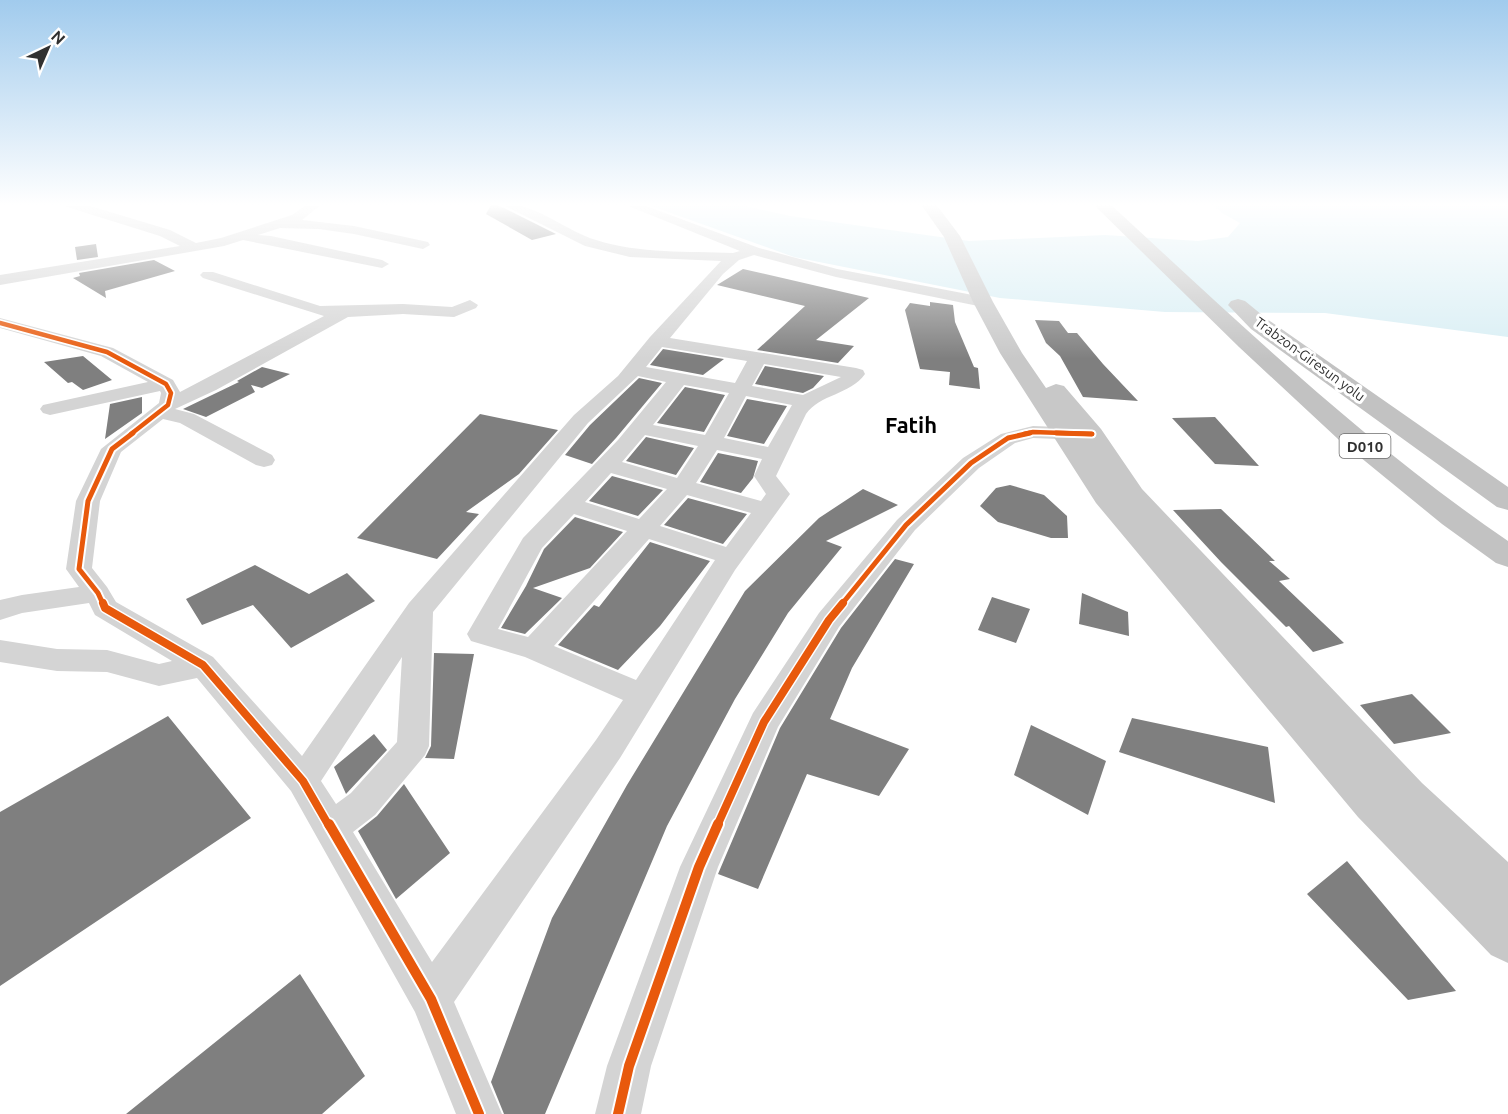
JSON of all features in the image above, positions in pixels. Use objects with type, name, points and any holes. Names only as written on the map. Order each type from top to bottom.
[{"type":"highway","name":"D010","points":[[1156,255],[1330,418],[1470,531],[1508,556]]},
{"type":"highway","points":[[1182,255],[1188,260]]},
{"type":"highway","name":"Trabzon-Giresun yolu","points":[[1224,292],[1259,324],[1508,501]]},
{"type":"main road","points":[[961,255],[1011,353],[1078,434],[1407,796],[1508,893]]},
{"type":"main road","points":[[1078,434],[1106,497],[1373,804],[1508,938]]},
{"type":"street","points":[[0,280],[147,255]]},
{"type":"street","points":[[340,255],[382,264]]},
{"type":"street","points":[[303,781],[419,610],[581,419],[633,370],[718,271],[742,255]]},
{"type":"street","points":[[749,255],[982,299]]},
{"type":"street","points":[[208,275],[319,311],[403,309],[454,312],[470,305]]},
{"type":"street","points":[[50,410],[164,400],[218,382],[344,312]]},
{"type":"street","points":[[0,323],[107,352],[187,418],[264,460]]},
{"type":"street","points":[[431,999],[608,749],[731,557],[778,494],[765,476],[796,413],[805,401],[845,384],[856,374],[656,341]]},
{"type":"street","points":[[534,649],[683,486],[742,390],[758,358]]},
{"type":"street","points":[[633,370],[805,401]]},
{"type":"street","points":[[642,695],[534,649],[481,634],[532,544],[639,428],[679,378]]},
{"type":"street","points":[[164,400],[112,449],[88,501],[79,569],[98,593],[105,608],[203,665],[303,781],[431,999],[479,1114]]},
{"type":"street","points":[[639,428],[775,455]]},
{"type":"street","points":[[618,1114],[629,1066],[699,867],[764,722],[829,620],[906,525],[971,463],[1008,438],[1033,432],[1078,434]]},
{"type":"street","points":[[606,465],[766,510]]},
{"type":"street","points":[[568,504],[731,557]]},
{"type":"street","points":[[0,610],[22,604],[98,593]]},
{"type":"street","points":[[331,828],[363,804],[413,746],[419,610]]},
{"type":"street","points":[[0,651],[57,660],[107,661],[159,675],[203,665]]},
{"type":"water","points":[[788,255],[1508,255],[1508,337],[1325,313],[1165,312],[1000,298]]},
{"type":"building","points":[[76,255],[98,255],[98,257],[77,260]]},
{"type":"building","points":[[154,260],[175,271],[105,291],[106,298],[73,278],[80,276],[79,273]]},
{"type":"building","points":[[743,269],[869,298],[816,340],[854,346],[838,363],[757,350],[805,306],[717,285]]},
{"type":"building","points":[[930,302],[953,305],[955,322],[974,367],[978,368],[980,389],[949,385],[950,372],[920,369],[905,310],[910,303],[930,306]]},
{"type":"building","points":[[1035,320],[1059,321],[1068,333],[1077,333],[1138,401],[1083,397],[1060,356],[1046,343]]},
{"type":"building","points":[[663,349],[724,359],[703,375],[650,365]]},
{"type":"building","points":[[83,356],[112,380],[83,390],[72,382],[68,383],[44,362]]},
{"type":"building","points":[[765,366],[824,376],[813,388],[803,393],[755,384]]},
{"type":"building","points":[[262,367],[290,374],[262,388],[251,385],[255,392],[206,417],[183,409],[239,382],[237,381]]},
{"type":"building","points":[[639,378],[662,383],[592,464],[565,455],[590,425]]},
{"type":"building","points":[[685,387],[725,395],[704,432],[657,423]]},
{"type":"building","points":[[142,397],[142,413],[105,439],[110,404]]},
{"type":"building","points":[[747,399],[787,406],[764,444],[727,436]]},
{"type":"building","points":[[480,414],[558,430],[519,474],[466,512],[479,514],[437,559],[357,538]]},
{"type":"building","points":[[1215,417],[1259,466],[1215,464],[1172,418]]},
{"type":"building","points":[[646,437],[694,448],[676,475],[626,461]]},
{"type":"building","points":[[718,453],[758,461],[753,478],[741,493],[700,482]]},
{"type":"building","points":[[612,476],[663,490],[638,516],[589,501]]},
{"type":"building","points":[[1010,485],[1044,495],[1067,516],[1068,538],[1051,538],[998,522],[980,506],[996,488]]},
{"type":"building","points":[[863,489],[898,505],[826,541],[842,547],[788,613],[735,699],[667,826],[545,1114],[504,1114],[491,1082],[552,918],[627,785],[745,591],[819,518]]},
{"type":"building","points":[[688,498],[747,514],[723,544],[664,525]]},
{"type":"building","points":[[1221,509],[1275,561],[1269,561],[1290,579],[1279,581],[1344,643],[1313,652],[1289,626],[1286,627],[1221,562],[1173,510]]},
{"type":"building","points":[[575,517],[623,532],[590,568],[533,588],[562,598],[525,634],[501,628],[526,586],[544,549]]},
{"type":"building","points":[[650,542],[710,561],[660,626],[618,670],[558,645],[594,605],[599,607]]},
{"type":"building","points":[[895,559],[914,564],[852,668],[830,719],[909,749],[879,796],[807,774],[758,889],[718,874],[780,728],[841,628]]},
{"type":"building","points":[[255,565],[309,594],[347,573],[375,601],[291,648],[253,605],[202,625],[186,599]]},
{"type":"building","points":[[1082,593],[1128,612],[1129,636],[1079,624]]},
{"type":"building","points":[[992,597],[1030,609],[1016,643],[978,630]]},
{"type":"building","points":[[434,653],[474,654],[454,759],[425,758],[431,746]]},
{"type":"building","points":[[1412,694],[1451,733],[1394,744],[1360,705]]},
{"type":"building","points":[[168,716],[251,818],[0,986],[0,812]]},
{"type":"building","points":[[1132,718],[1268,747],[1275,803],[1119,752]]},
{"type":"building","points":[[1031,725],[1106,761],[1088,815],[1014,775]]},
{"type":"building","points":[[374,734],[387,750],[346,794],[334,767]]},
{"type":"building","points":[[404,784],[450,853],[396,899],[358,831],[377,816]]},
{"type":"building","points":[[1347,861],[1456,991],[1408,1000],[1307,894]]},
{"type":"building","points":[[300,974],[365,1076],[322,1114],[126,1114]]},
{"type":"cycle path","points":[[0,323],[107,352],[166,384],[171,393],[168,405],[112,449],[88,501],[79,569],[98,593],[105,608],[203,665],[303,781],[431,999],[479,1114]]},
{"type":"cycle path","points":[[618,1114],[629,1066],[699,867],[764,722],[829,620],[906,525],[971,463],[1008,438],[1033,432],[1092,434]]},
{"type":"district","name":"Fatih","points":[[911,424]]}]
